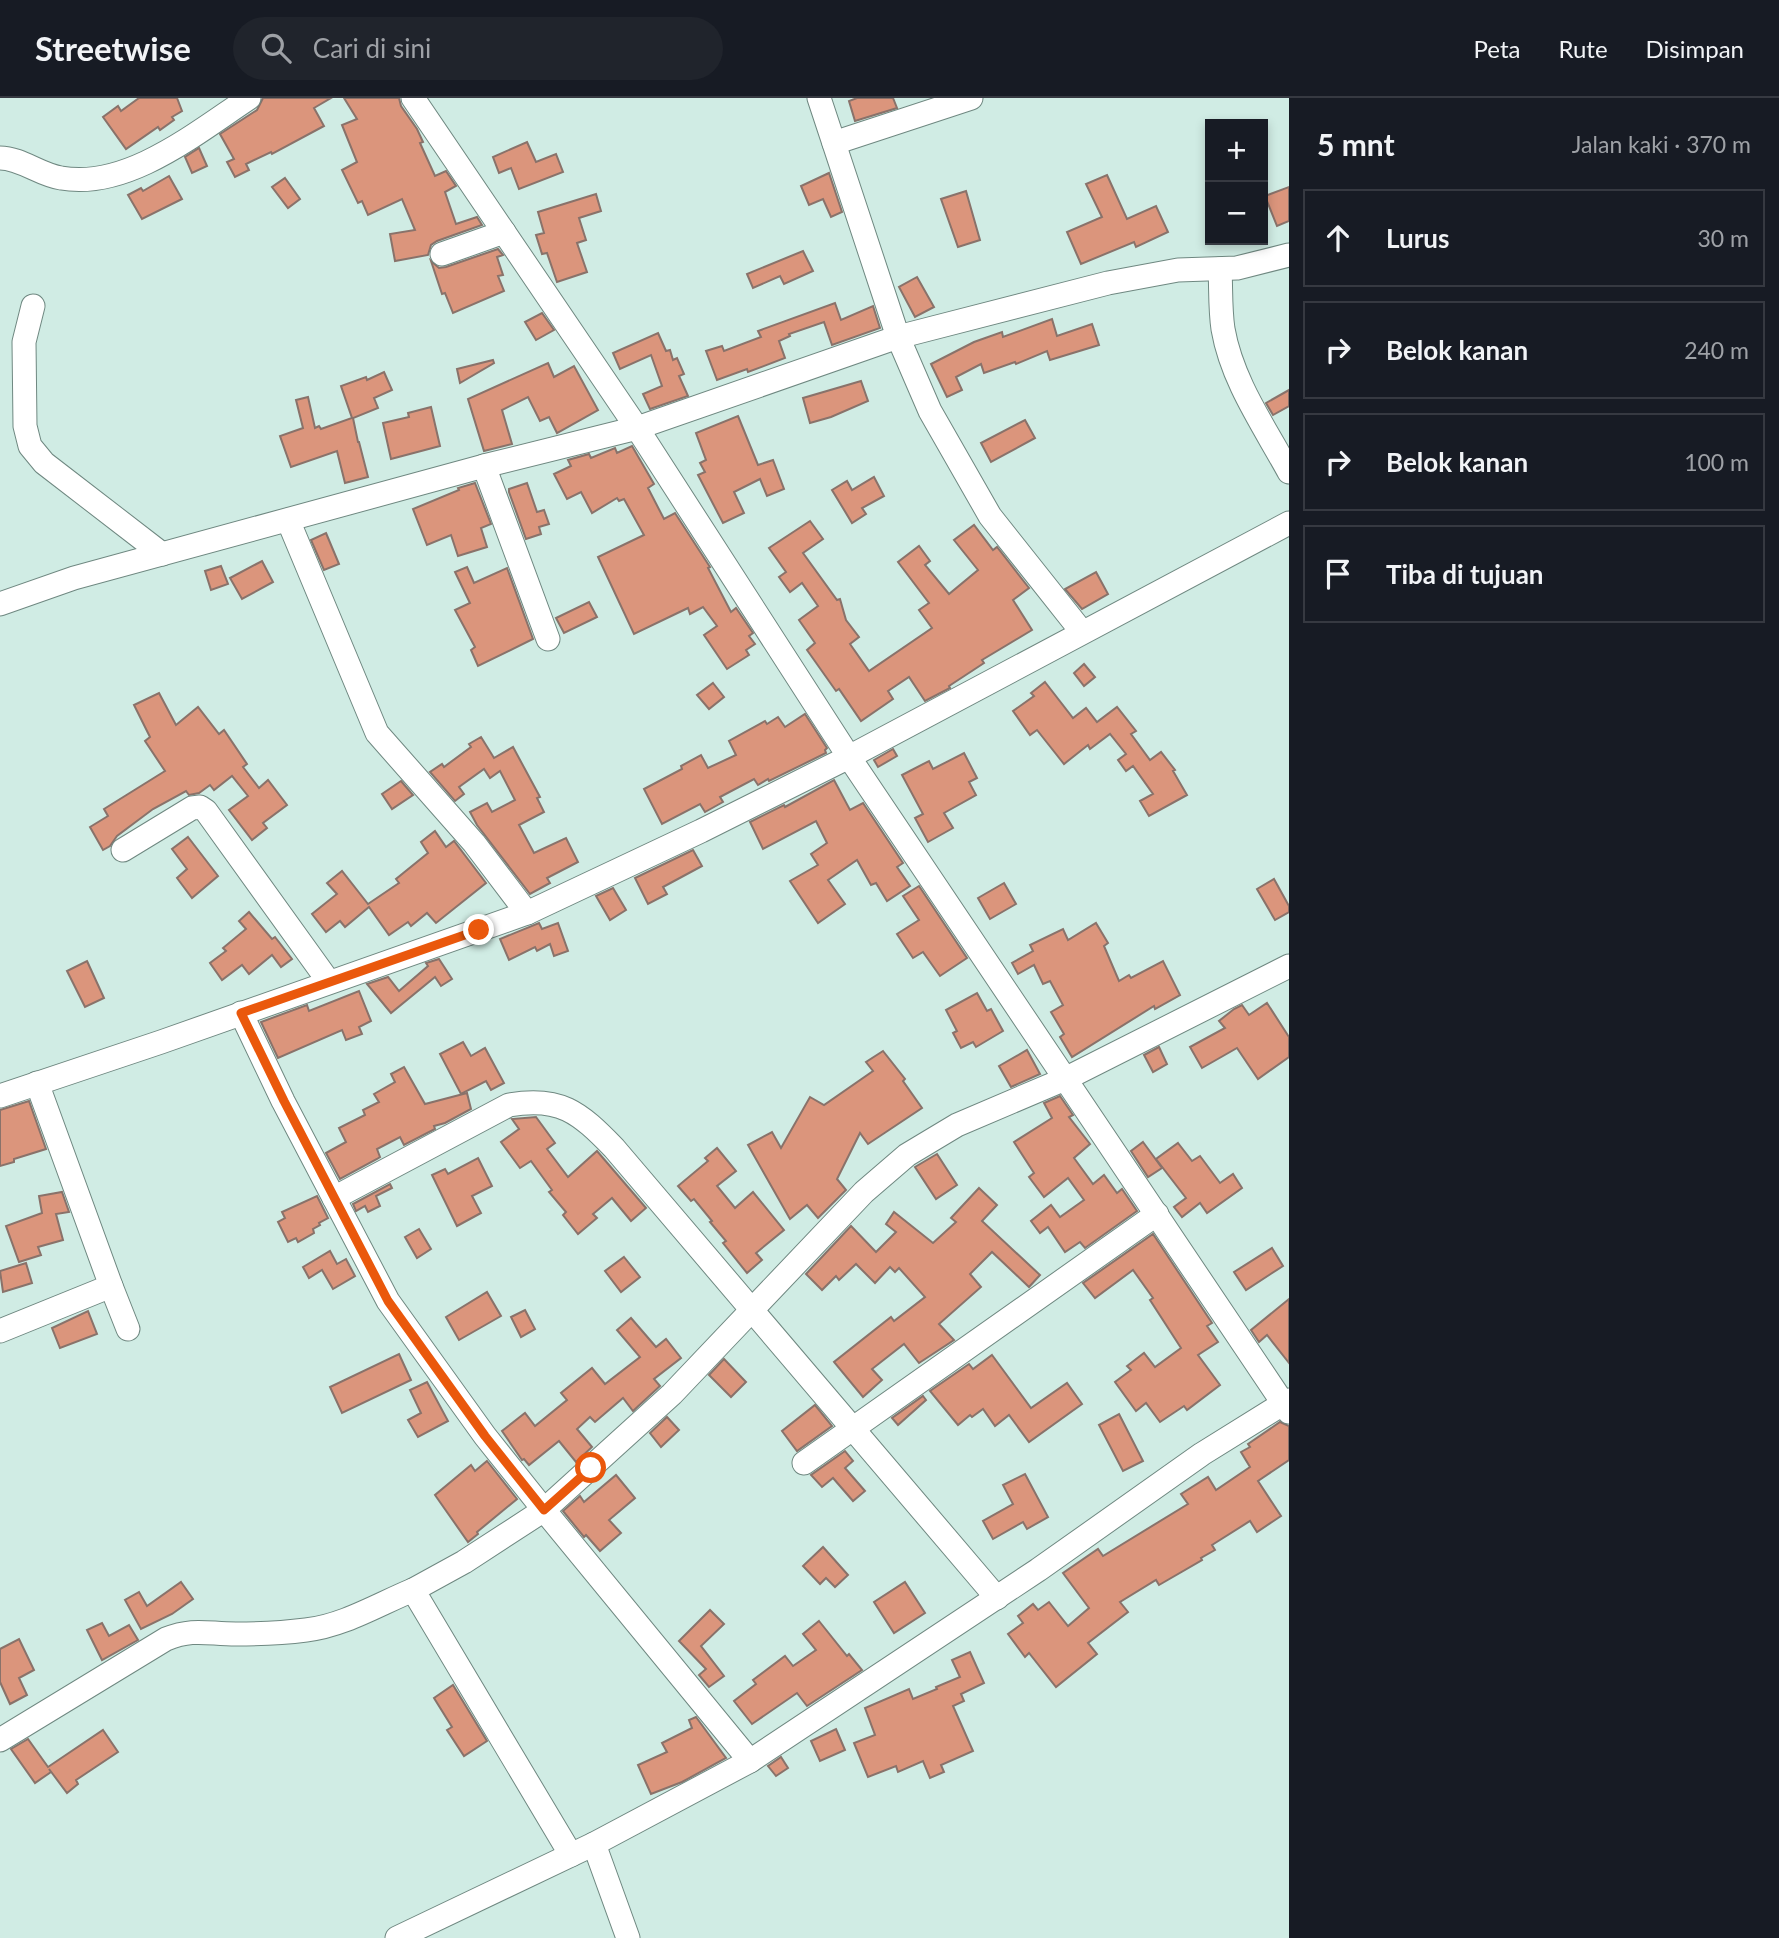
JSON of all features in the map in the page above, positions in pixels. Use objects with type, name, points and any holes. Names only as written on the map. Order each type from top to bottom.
[{"type":"street","points":[[0,158],[8,158],[40,173],[61,179],[105,178],[130,172],[248,98]]},
{"type":"street","points":[[397,1938],[594,1844],[750,1761],[996,1598],[1202,1454],[1287,1405],[849,757],[637,428],[413,98]]},
{"type":"street","points":[[819,98],[898,337],[930,411],[990,516],[1082,632]]},
{"type":"street","points":[[834,143],[971,98]]},
{"type":"street","points":[[442,254],[504,232]]},
{"type":"street","points":[[0,604],[74,578],[484,466],[637,428],[898,337],[1108,283],[1178,271],[1229,268],[1289,255]]},
{"type":"street","points":[[1229,268],[1223,326],[1228,348],[1242,387],[1289,472]]},
{"type":"street","points":[[33,306],[24,342],[25,426],[30,446],[44,463],[162,554]]},
{"type":"street","points":[[484,466],[548,639]]},
{"type":"street","points":[[288,520],[377,733],[474,843],[527,913]]},
{"type":"street","points":[[0,1096],[139,1050],[527,913],[690,837],[849,757],[1289,523]]},
{"type":"street","points":[[123,850],[192,808],[200,807],[206,811],[329,982]]},
{"type":"street","points":[[0,1740],[166,1639],[190,1631],[225,1633],[311,1630],[347,1619],[413,1590],[464,1562],[544,1510],[672,1394],[861,1196],[907,1155],[957,1125],[1065,1079],[1289,966]]},
{"type":"street","points":[[241,1013],[388,1301],[485,1436],[750,1761]]},
{"type":"street","points":[[37,1083],[128,1329]]},
{"type":"street","points":[[334,1198],[509,1105],[534,1101],[559,1105],[575,1113],[614,1148],[996,1598]]},
{"type":"street","points":[[804,1463],[1157,1214]]},
{"type":"street","points":[[0,1331],[111,1286]]},
{"type":"street","points":[[413,1590],[571,1855]]},
{"type":"street","points":[[594,1844],[628,1938]]},
{"type":"building","points":[[139,98],[177,98],[182,111],[160,130],[158,127],[126,149],[103,117],[118,106],[121,111]]},
{"type":"building","points":[[263,98],[331,98],[314,108],[324,126],[272,154],[271,152],[246,164],[249,170],[235,177],[227,162],[234,159],[220,134],[257,110]]},
{"type":"building","points":[[344,98],[399,98],[423,142],[420,143],[435,176],[446,171],[456,186],[445,192],[456,224],[477,217],[482,225],[437,241],[431,245],[428,255],[395,261],[390,234],[415,230],[402,199],[368,215],[362,201],[358,203],[342,170],[357,162],[342,125],[357,119]]},
{"type":"building","points":[[857,98],[893,98],[897,108],[855,121],[849,101]]},
{"type":"building","points":[[527,142],[536,162],[556,154],[563,172],[519,189],[511,168],[499,173],[493,157]]},
{"type":"building","points":[[199,148],[207,166],[192,173],[185,157]]},
{"type":"building","points":[[829,173],[842,212],[831,217],[823,199],[809,205],[801,186]]},
{"type":"building","points":[[1107,175],[1127,219],[1156,206],[1168,232],[1136,247],[1134,242],[1081,264],[1067,232],[1102,217],[1086,184]]},
{"type":"building","points":[[169,176],[182,199],[142,219],[128,195],[141,188],[143,191]]},
{"type":"building","points":[[285,178],[300,199],[288,208],[272,187]]},
{"type":"building","points":[[1289,187],[1289,221],[1277,226],[1268,204],[1268,195]]},
{"type":"building","points":[[966,191],[980,240],[958,247],[941,199]]},
{"type":"building","points":[[596,194],[601,211],[579,218],[586,240],[577,243],[587,272],[557,282],[547,253],[542,254],[536,235],[544,233],[538,212]]},
{"type":"building","points":[[498,249],[503,255],[497,257],[503,275],[498,276],[504,291],[453,313],[445,293],[442,294],[431,261],[439,268],[446,267]]},
{"type":"building","points":[[803,251],[813,271],[784,284],[780,276],[753,288],[747,274]]},
{"type":"building","points":[[917,277],[934,307],[915,317],[899,287]]},
{"type":"building","points":[[835,303],[841,320],[873,306],[880,328],[832,345],[824,322],[789,334],[790,336],[779,341],[785,358],[717,380],[706,351],[722,346],[724,351],[761,337],[758,331]]},
{"type":"building","points":[[542,313],[554,330],[536,340],[525,322]]},
{"type":"building","points":[[1052,319],[1057,336],[1092,324],[1099,345],[1050,360],[1047,351],[984,373],[981,364],[956,377],[962,390],[947,397],[931,364],[974,342],[1002,332],[1003,337]]},
{"type":"building","points":[[658,333],[666,351],[670,350],[673,360],[677,358],[684,374],[679,376],[688,396],[650,409],[643,394],[662,386],[651,355],[620,369],[613,353]]},
{"type":"building","points":[[493,360],[494,363],[460,383],[457,369]]},
{"type":"building","points":[[548,363],[554,377],[574,366],[598,410],[557,433],[549,417],[540,421],[528,397],[502,410],[512,444],[484,451],[468,399]]},
{"type":"building","points":[[384,372],[392,390],[374,398],[378,408],[353,418],[368,477],[345,483],[337,451],[291,467],[280,436],[303,428],[296,400],[308,397],[315,428],[319,426],[321,429],[352,418],[341,386],[366,377],[367,380]]},
{"type":"building","points":[[861,381],[868,401],[810,423],[803,398]]},
{"type":"building","points":[[1289,390],[1289,406],[1273,415],[1266,403]]},
{"type":"building","points":[[431,407],[440,446],[391,459],[383,423],[409,417],[408,413]]},
{"type":"building","points":[[738,416],[758,465],[773,460],[784,489],[767,496],[760,479],[734,492],[744,513],[723,523],[698,475],[705,472],[700,463],[706,460],[696,433]]},
{"type":"building","points":[[1025,420],[1035,438],[991,462],[981,443]]},
{"type":"building","points":[[632,446],[654,484],[648,488],[664,519],[675,513],[710,567],[708,568],[731,612],[736,608],[753,633],[749,636],[755,644],[746,650],[749,655],[727,669],[704,635],[717,626],[703,607],[690,614],[688,608],[634,634],[598,557],[644,535],[624,499],[619,501],[617,498],[592,513],[581,492],[567,499],[554,474],[571,466],[568,460],[589,454],[591,458],[615,448],[617,453]]},
{"type":"building","points":[[874,477],[884,496],[862,508],[866,514],[852,523],[832,490],[847,481],[852,490]]},
{"type":"building","points":[[475,483],[491,524],[481,528],[487,547],[458,556],[451,535],[427,545],[413,509]]},
{"type":"building","points":[[527,483],[537,512],[544,510],[549,524],[539,527],[541,534],[526,539],[509,489]]},
{"type":"building","points":[[810,521],[823,539],[803,553],[837,600],[840,599],[846,620],[859,637],[850,644],[869,671],[932,628],[919,610],[929,603],[898,562],[919,546],[930,561],[925,565],[949,594],[978,570],[954,540],[974,525],[993,550],[997,547],[1029,588],[1013,600],[1032,630],[982,660],[984,663],[949,686],[950,688],[925,701],[909,677],[888,691],[893,699],[861,721],[807,650],[815,643],[799,620],[818,606],[802,583],[790,592],[779,577],[786,572],[769,548]]},
{"type":"building","points":[[326,533],[339,564],[324,570],[311,540]]},
{"type":"building","points":[[262,561],[273,582],[242,599],[230,578]]},
{"type":"building","points":[[221,566],[228,584],[211,590],[205,571]]},
{"type":"building","points":[[467,567],[474,583],[507,568],[533,639],[478,666],[471,650],[475,647],[455,610],[470,603],[455,572]]},
{"type":"building","points":[[1096,572],[1108,594],[1082,609],[1065,589]]},
{"type":"building","points":[[589,602],[597,617],[564,633],[556,618]]},
{"type":"building","points":[[1084,664],[1095,677],[1084,686],[1074,673]]},
{"type":"building","points":[[1045,682],[1073,718],[1086,708],[1097,722],[1117,707],[1136,731],[1131,734],[1150,760],[1161,752],[1175,770],[1173,771],[1187,795],[1149,816],[1140,801],[1153,794],[1133,766],[1126,771],[1118,760],[1126,754],[1110,734],[1090,749],[1088,745],[1064,764],[1037,730],[1030,735],[1013,711],[1034,696],[1031,693]]},
{"type":"building","points":[[713,683],[724,697],[709,709],[697,695]]},
{"type":"building","points":[[159,693],[176,725],[198,707],[219,734],[224,730],[247,764],[243,767],[259,788],[268,780],[287,805],[263,823],[267,828],[252,840],[229,810],[248,796],[232,776],[214,790],[210,785],[199,793],[189,795],[186,791],[153,809],[103,850],[90,827],[108,816],[104,809],[165,771],[145,741],[150,737],[134,705]]},
{"type":"building","points":[[805,714],[827,748],[826,753],[758,785],[754,779],[720,797],[723,802],[705,812],[700,804],[662,824],[644,789],[682,769],[681,766],[701,755],[708,768],[736,755],[729,741],[765,721],[767,724],[778,717],[785,727]]},
{"type":"building","points":[[481,737],[494,758],[513,747],[540,797],[537,798],[544,812],[519,825],[534,853],[566,838],[578,862],[547,878],[550,883],[530,894],[470,812],[487,803],[492,812],[515,800],[500,771],[490,778],[484,769],[459,787],[464,794],[455,801],[430,772],[442,764],[444,767],[471,747],[469,744]]},
{"type":"building","points":[[893,749],[897,756],[878,767],[874,760]]},
{"type":"building","points":[[964,753],[977,778],[969,782],[976,795],[944,813],[953,828],[928,842],[915,818],[923,814],[902,775],[929,761],[933,769]]},
{"type":"building","points":[[834,780],[850,810],[863,803],[903,863],[897,867],[910,886],[887,901],[876,883],[871,885],[857,860],[828,880],[845,904],[818,923],[790,881],[818,865],[811,854],[827,843],[816,821],[763,849],[750,822],[784,805],[785,807]]},
{"type":"building","points":[[401,781],[413,795],[392,809],[382,794]]},
{"type":"building","points":[[435,831],[446,847],[454,841],[486,883],[436,923],[427,913],[411,926],[408,922],[389,935],[369,907],[345,927],[340,921],[326,932],[312,914],[337,894],[327,883],[342,871],[368,904],[399,883],[396,879],[428,853],[421,842]]},
{"type":"building","points":[[188,837],[218,876],[192,898],[177,878],[187,869],[172,849]]},
{"type":"building","points":[[693,850],[702,866],[663,887],[667,894],[648,904],[635,878]]},
{"type":"building","points":[[1274,879],[1289,906],[1289,912],[1275,920],[1257,889]]},
{"type":"building","points":[[1004,883],[1016,904],[990,919],[978,898]]},
{"type":"building","points":[[919,886],[967,958],[940,976],[923,952],[913,958],[897,934],[919,920],[903,896]]},
{"type":"building","points":[[613,888],[626,910],[610,920],[596,896]]},
{"type":"building","points":[[249,912],[272,939],[275,937],[292,959],[281,967],[272,955],[249,974],[242,965],[222,980],[210,963],[226,951],[223,948],[246,929],[239,921]]},
{"type":"building","points":[[539,923],[542,929],[558,923],[568,951],[554,956],[550,944],[537,951],[535,947],[509,960],[500,939]]},
{"type":"building","points":[[1096,923],[1108,943],[1104,946],[1119,981],[1129,975],[1131,978],[1163,961],[1180,995],[1155,1009],[1154,1006],[1072,1057],[1060,1037],[1064,1034],[1051,1012],[1063,1005],[1050,981],[1043,984],[1034,965],[1018,974],[1012,963],[1033,951],[1030,945],[1063,929],[1068,940]]},
{"type":"building","points":[[439,959],[452,979],[441,986],[435,977],[391,1013],[367,984],[388,977],[399,991],[428,966],[426,963]]},
{"type":"building","points":[[87,961],[104,998],[85,1007],[67,971]]},
{"type":"building","points":[[359,991],[371,1021],[359,1027],[362,1034],[346,1040],[342,1030],[278,1058],[261,1022],[307,1005],[309,1011]]},
{"type":"building","points":[[977,993],[987,1011],[991,1009],[1003,1031],[976,1047],[973,1042],[961,1048],[953,1033],[957,1031],[946,1010]]},
{"type":"building","points":[[1267,1003],[1289,1037],[1289,1057],[1258,1079],[1237,1048],[1202,1068],[1190,1047],[1225,1028],[1219,1021],[1234,1009],[1242,1005],[1249,1015]]},
{"type":"building","points":[[463,1042],[471,1056],[485,1048],[504,1083],[491,1090],[486,1081],[461,1094],[440,1054]]},
{"type":"building","points":[[1159,1047],[1167,1064],[1153,1072],[1144,1055]]},
{"type":"building","points":[[1027,1050],[1040,1074],[1011,1087],[999,1066]]},
{"type":"building","points":[[883,1051],[905,1079],[903,1081],[922,1108],[868,1144],[860,1133],[837,1179],[846,1190],[818,1218],[807,1205],[790,1219],[748,1145],[772,1132],[781,1148],[810,1097],[824,1105],[873,1071],[866,1062]]},
{"type":"building","points":[[404,1067],[425,1104],[467,1093],[471,1109],[434,1126],[435,1129],[404,1145],[400,1137],[377,1149],[380,1157],[340,1179],[326,1153],[346,1142],[339,1128],[365,1115],[363,1110],[379,1102],[374,1094],[395,1082],[391,1074]]},
{"type":"building","points":[[1060,1096],[1073,1115],[1069,1117],[1090,1144],[1074,1158],[1093,1184],[1104,1175],[1117,1193],[1122,1189],[1137,1211],[1085,1248],[1080,1242],[1065,1252],[1048,1227],[1040,1233],[1031,1221],[1051,1205],[1060,1217],[1084,1200],[1068,1178],[1044,1197],[1029,1177],[1034,1173],[1014,1142],[1052,1118],[1044,1103]]},
{"type":"building","points":[[29,1101],[46,1149],[0,1166],[0,1110]]},
{"type":"building","points":[[536,1117],[555,1143],[547,1149],[568,1177],[597,1151],[646,1208],[631,1221],[612,1198],[593,1214],[597,1218],[578,1234],[563,1215],[566,1212],[549,1192],[552,1190],[531,1161],[520,1168],[501,1142],[519,1129],[512,1119]]},
{"type":"building","points":[[1143,1142],[1162,1168],[1148,1177],[1131,1151]]},
{"type":"building","points":[[1178,1143],[1192,1161],[1200,1156],[1220,1183],[1233,1174],[1242,1188],[1207,1213],[1200,1203],[1182,1217],[1174,1207],[1186,1198],[1156,1159]]},
{"type":"building","points":[[717,1148],[736,1171],[717,1186],[735,1208],[753,1192],[784,1230],[756,1253],[762,1260],[747,1273],[723,1243],[726,1241],[710,1222],[712,1221],[694,1199],[691,1201],[678,1186],[708,1161],[705,1158]]},
{"type":"building","points":[[937,1154],[957,1185],[936,1199],[915,1167]]},
{"type":"building","points":[[478,1158],[492,1186],[472,1196],[481,1213],[457,1226],[432,1175],[445,1169],[448,1174]]},
{"type":"building","points":[[390,1184],[392,1188],[376,1196],[380,1206],[368,1212],[365,1206],[356,1211],[353,1204]]},
{"type":"building","points":[[979,1188],[997,1205],[982,1221],[1040,1275],[1029,1287],[992,1252],[970,1274],[981,1287],[939,1324],[954,1340],[919,1363],[904,1344],[872,1369],[882,1380],[863,1397],[834,1362],[891,1317],[894,1321],[925,1297],[899,1268],[895,1272],[890,1267],[875,1283],[856,1264],[839,1280],[836,1276],[822,1290],[806,1274],[851,1226],[876,1252],[896,1232],[886,1224],[894,1212],[933,1243],[956,1222],[951,1218]]},
{"type":"building","points":[[62,1192],[69,1212],[56,1214],[63,1240],[38,1247],[41,1255],[19,1262],[6,1226],[42,1213],[39,1196]]},
{"type":"building","points":[[317,1196],[328,1218],[313,1229],[314,1233],[298,1242],[296,1238],[288,1242],[278,1222],[285,1218],[282,1212]]},
{"type":"building","points":[[419,1229],[431,1249],[417,1258],[405,1237]]},
{"type":"building","points":[[1153,1234],[1212,1323],[1207,1326],[1218,1342],[1198,1355],[1220,1385],[1187,1410],[1184,1406],[1160,1422],[1146,1403],[1136,1411],[1115,1382],[1131,1370],[1127,1366],[1144,1353],[1155,1367],[1181,1348],[1150,1300],[1153,1298],[1133,1270],[1095,1298],[1083,1283]]},
{"type":"building","points":[[1272,1248],[1283,1266],[1246,1290],[1234,1272]]},
{"type":"building","points":[[330,1251],[337,1264],[346,1259],[355,1276],[333,1289],[322,1270],[309,1278],[303,1267]]},
{"type":"building","points":[[624,1257],[640,1277],[621,1292],[605,1271]]},
{"type":"building","points":[[26,1263],[32,1283],[3,1292],[0,1271]]},
{"type":"building","points":[[487,1292],[501,1316],[459,1340],[446,1317]]},
{"type":"building","points":[[1289,1299],[1289,1363],[1267,1335],[1259,1342],[1251,1330]]},
{"type":"building","points":[[525,1310],[535,1329],[521,1337],[511,1317]]},
{"type":"building","points":[[88,1311],[97,1334],[60,1348],[52,1328]]},
{"type":"building","points":[[631,1318],[656,1347],[666,1339],[681,1358],[654,1379],[660,1386],[633,1411],[623,1398],[595,1422],[590,1417],[577,1429],[592,1447],[576,1462],[559,1441],[529,1465],[522,1460],[502,1431],[525,1413],[535,1426],[567,1400],[561,1393],[592,1368],[605,1384],[640,1357],[617,1330]]},
{"type":"building","points":[[399,1354],[411,1380],[342,1413],[330,1387]]},
{"type":"building","points":[[992,1355],[1031,1408],[1067,1383],[1082,1404],[1029,1442],[1009,1415],[995,1426],[983,1409],[958,1425],[930,1391],[969,1364],[973,1369]]},
{"type":"building","points":[[724,1359],[746,1382],[731,1397],[709,1375]]},
{"type":"building","points":[[427,1382],[448,1421],[418,1437],[408,1420],[421,1413],[410,1390]]},
{"type":"building","points":[[923,1396],[926,1400],[898,1425],[892,1418]]},
{"type":"building","points":[[815,1405],[832,1426],[797,1451],[782,1431]]},
{"type":"building","points":[[1119,1414],[1143,1461],[1123,1471],[1099,1425]]},
{"type":"building","points":[[667,1417],[679,1430],[661,1447],[650,1433]]},
{"type":"building","points":[[1280,1422],[1289,1426],[1289,1460],[1258,1481],[1281,1516],[1257,1532],[1250,1521],[1212,1545],[1215,1550],[1201,1558],[1202,1560],[1159,1585],[1156,1580],[1120,1602],[1128,1612],[1088,1643],[1097,1654],[1056,1687],[1029,1653],[1025,1657],[1008,1634],[1023,1623],[1018,1616],[1033,1604],[1038,1610],[1049,1602],[1068,1626],[1089,1608],[1063,1573],[1098,1549],[1103,1556],[1188,1504],[1181,1494],[1208,1477],[1216,1490],[1250,1467],[1241,1452]]},
{"type":"building","points":[[845,1451],[853,1461],[845,1468],[865,1491],[853,1501],[833,1478],[822,1487],[811,1475]]},
{"type":"building","points":[[487,1461],[517,1499],[468,1542],[435,1495],[471,1465],[475,1471]]},
{"type":"building","points":[[1025,1474],[1048,1517],[1027,1529],[1023,1522],[993,1539],[983,1521],[1013,1504],[1003,1485]]},
{"type":"building","points":[[616,1475],[635,1498],[609,1520],[621,1533],[600,1551],[586,1535],[584,1537],[563,1511],[580,1496],[584,1502]]},
{"type":"building","points":[[823,1547],[848,1575],[835,1587],[826,1578],[820,1584],[803,1566]]},
{"type":"building","points":[[181,1582],[193,1599],[172,1614],[141,1629],[125,1600],[139,1592],[147,1606]]},
{"type":"building","points":[[905,1582],[925,1613],[894,1633],[874,1602]]},
{"type":"building","points":[[710,1610],[724,1624],[701,1646],[724,1676],[709,1687],[699,1675],[706,1669],[679,1641]]},
{"type":"building","points":[[819,1621],[862,1670],[807,1706],[797,1693],[752,1724],[734,1701],[756,1684],[753,1680],[785,1656],[793,1666],[816,1650],[803,1634]]},
{"type":"building","points":[[102,1623],[109,1636],[129,1625],[138,1640],[102,1660],[87,1630]]},
{"type":"building","points":[[19,1639],[34,1670],[19,1678],[27,1695],[10,1704],[0,1682],[0,1649]]},
{"type":"building","points":[[970,1652],[984,1683],[961,1694],[964,1701],[953,1706],[973,1751],[941,1765],[944,1772],[930,1778],[923,1761],[898,1772],[896,1766],[868,1777],[854,1743],[875,1735],[865,1708],[909,1689],[913,1699],[960,1677],[952,1660]]},
{"type":"building","points":[[453,1685],[487,1741],[464,1756],[447,1730],[452,1727],[434,1698]]},
{"type":"building","points":[[696,1717],[726,1758],[682,1782],[651,1794],[638,1765],[667,1752],[662,1743],[692,1728],[689,1720]]},
{"type":"building","points":[[836,1729],[845,1750],[820,1761],[811,1741]]},
{"type":"building","points":[[103,1730],[118,1752],[76,1780],[78,1784],[67,1793],[49,1769],[51,1772],[35,1783],[11,1749],[28,1739],[48,1767]]},
{"type":"building","points":[[781,1757],[788,1768],[776,1776],[768,1766]]},
{"type":"route","points":[[479,930],[241,1013],[388,1301],[485,1436],[544,1510],[591,1468]]}]
